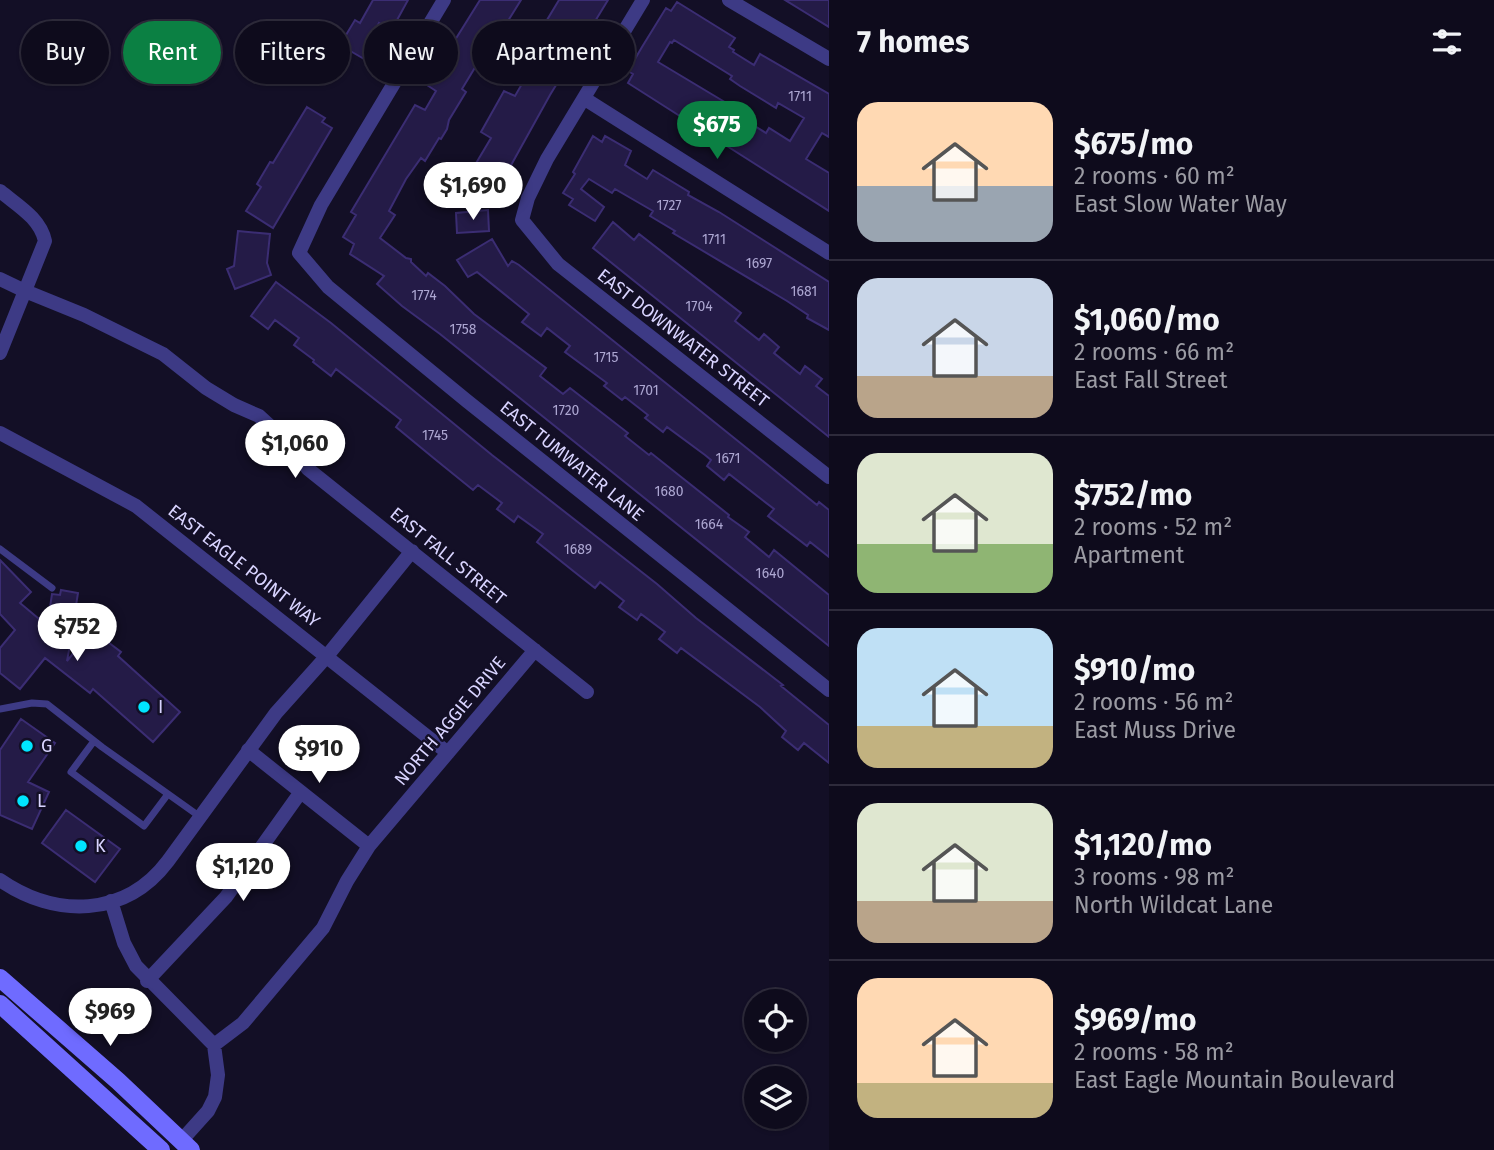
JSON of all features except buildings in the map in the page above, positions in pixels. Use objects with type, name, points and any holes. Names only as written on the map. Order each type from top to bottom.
[{"type":"street","name":"EAST TUMWATER LANE","points":[[444,0],[321,205],[299,253],[328,287],[829,690]]},
{"type":"street","points":[[643,0],[585,99],[829,253]]},
{"type":"street","points":[[729,0],[829,59]]},
{"type":"street","name":"EAST DOWNWATER STREET","points":[[585,99],[547,159],[528,198],[522,220],[558,264],[829,477]]},
{"type":"street","points":[[0,191],[37,221],[43,229],[46,241],[0,352]]},
{"type":"street","name":"EAST FALL STREET","points":[[0,279],[25,292],[85,315],[163,354],[206,388],[259,416],[283,438],[308,469],[587,692]]},
{"type":"street","name":"EAST EAGLE POINT WAY","points":[[0,433],[136,506],[448,753]]},
{"type":"street","points":[[0,880],[40,902],[57,906],[87,906],[118,898],[141,887],[160,871],[276,713],[327,656],[412,551]]},
{"type":"street","name":"NORTH AGGIE DRIVE","points":[[214,1045],[243,1023],[323,928],[346,881],[369,846],[535,650]]},
{"type":"street","points":[[248,750],[369,846]]},
{"type":"street","points":[[147,981],[226,897],[300,793]]},
{"type":"street","points":[[0,978],[186,1145],[215,1097],[218,1075],[214,1045],[147,981],[136,966],[124,943],[118,898]]},
{"type":"street","points":[[0,1004],[161,1150]]},
{"type":"lane","points":[[0,550],[52,588]]},
{"type":"lane","points":[[0,709],[32,703],[47,704],[199,816]]},
{"type":"lane","points":[[94,741],[71,772],[144,826],[168,794]]},
{"type":"place","name":"I","points":[[144,707]]},
{"type":"place","name":"G","points":[[27,746]]},
{"type":"place","name":"L","points":[[23,801]]},
{"type":"place","name":"K","points":[[81,846]]}]
